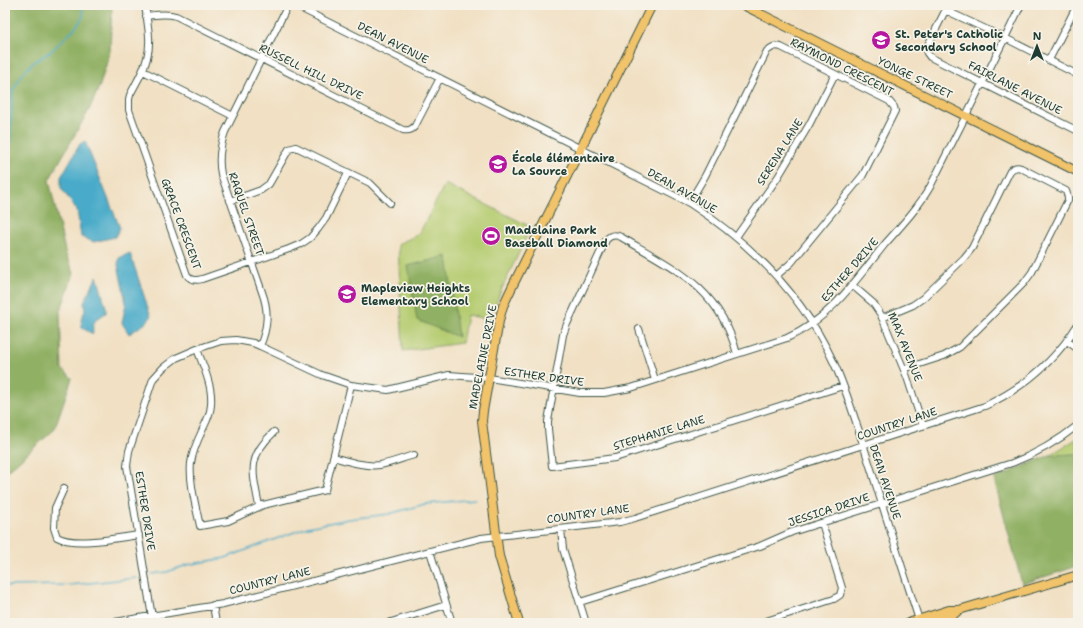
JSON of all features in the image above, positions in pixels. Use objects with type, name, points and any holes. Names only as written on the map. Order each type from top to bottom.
[{"type":"main road","name":"MADELAINE DRIVE","points":[[520,623],[499,556],[482,419],[499,321],[503,306],[513,285],[652,5]]},
{"type":"main road","name":"YONGE STREET","points":[[743,5],[1078,172]]},
{"type":"main road","points":[[908,623],[949,610],[959,610],[1078,575]]},
{"type":"main road","points":[[930,623],[952,616],[959,610]]},
{"type":"street","name":"GRACE CRESCENT","points":[[144,5],[150,44],[143,70],[130,95],[129,110],[188,275],[193,280],[252,262],[296,246],[305,241],[314,234],[326,218],[348,173]]},
{"type":"street","name":"RAQUEL STREET","points":[[260,346],[266,329],[266,306],[221,174],[219,154],[222,140],[233,116],[288,5]]},
{"type":"street","name":"DEAN AVENUE","points":[[294,5],[689,203],[718,223],[758,256],[792,295],[812,324],[835,365],[863,445],[919,620]]},
{"type":"street","name":"ESTHER DRIVE","points":[[154,623],[127,466],[129,451],[152,379],[176,358],[213,343],[228,340],[244,341],[260,346],[322,375],[351,385],[388,390],[449,375],[489,378],[580,393],[604,393],[623,390],[782,340],[798,333],[812,324],[833,307],[916,208],[924,196],[966,115],[1021,5]]},
{"type":"street","points":[[1049,60],[1077,5]]},
{"type":"street","points":[[947,8],[1078,75]]},
{"type":"street","name":"FAIRLANE AVENUE","points":[[947,8],[926,49],[927,54],[930,57],[1078,131]]},
{"type":"street","name":"RUSSELL HILL DRIVE","points":[[146,16],[161,14],[176,16],[407,131],[414,129],[416,126],[440,78]]},
{"type":"street","name":"RAYMOND CRESCENT","points":[[689,203],[705,176],[769,49],[775,46],[781,47],[889,101],[894,107],[895,111],[863,176],[791,263],[776,276]]},
{"type":"street","points":[[143,70],[233,116]]},
{"type":"street","name":"SERENA LANE","points":[[736,237],[778,177],[809,126],[835,74]]},
{"type":"street","points":[[230,201],[261,190],[269,184],[289,149],[296,147],[370,183],[390,203]]},
{"type":"street","points":[[882,318],[913,305],[923,298],[964,258],[972,248],[1012,169],[1016,167],[1021,168],[1066,191],[1068,200],[1032,272],[1024,283],[960,346],[944,356],[904,369]]},
{"type":"street","points":[[553,389],[565,328],[606,240],[612,235],[619,236],[673,267],[699,287],[723,318],[737,354]]},
{"type":"street","name":"MAX AVENUE","points":[[852,285],[874,305],[882,318],[904,369],[923,426]]},
{"type":"street","name":"COUNTRY LANE","points":[[109,623],[231,602],[476,539],[620,522],[632,519],[978,408],[1005,395],[1036,374],[1052,359],[1067,341],[1078,324]]},
{"type":"street","points":[[639,329],[655,380]]},
{"type":"street","points":[[1067,341],[1078,349]]},
{"type":"street","points":[[197,349],[210,388],[212,400],[209,415],[195,446],[191,465],[191,477],[200,526],[228,520],[259,506],[325,490],[351,385]]},
{"type":"street","name":"STEPHANIE LANE","points":[[553,389],[548,424],[552,466],[618,457],[843,386]]},
{"type":"street","name":"JESSICA DRIVE","points":[[580,602],[760,546],[792,532],[1019,460],[1047,447],[1078,426]]},
{"type":"street","points":[[259,506],[253,475],[253,463],[263,444],[274,432]]},
{"type":"street","points":[[333,457],[376,466],[414,455]]},
{"type":"street","points":[[64,488],[55,508],[54,528],[57,537],[64,541],[96,541],[139,536]]},
{"type":"street","points":[[760,623],[834,599],[840,595],[842,588],[822,523]]},
{"type":"street","points":[[561,529],[563,547],[586,623]]},
{"type":"street","points":[[430,551],[452,623]]},
{"type":"street","points":[[213,605],[216,623]]},
{"type":"street","points":[[388,623],[446,605]]},
{"type":"green space","points":[[5,5],[112,5],[110,52],[100,85],[89,110],[49,180],[66,255],[74,273],[60,312],[62,369],[72,378],[54,430],[5,473]]},
{"type":"green space","points":[[445,184],[531,227],[499,295],[491,320],[467,315],[462,343],[403,351],[398,244],[419,234]]},
{"type":"green space","points":[[447,256],[458,337],[417,320],[408,266]]},
{"type":"green space","points":[[1078,438],[1078,454],[1050,455]]},
{"type":"green space","points":[[1078,454],[1078,566],[1022,584],[994,479],[1050,455]]},
{"type":"water","points":[[85,141],[120,228],[115,237],[94,242],[81,237],[77,210],[61,188],[61,177],[80,144]]},
{"type":"water","points":[[130,253],[151,317],[146,323],[129,334],[122,323],[126,303],[118,265],[119,258]]},
{"type":"water","points":[[97,276],[106,307],[106,313],[95,321],[93,326],[93,334],[82,328],[81,319],[85,311],[84,302]]},
{"type":"waterway","points":[[5,220],[7,158],[10,143],[13,90],[22,74],[34,62],[50,52],[76,27],[83,17],[82,5]]},
{"type":"waterway","points":[[152,574],[167,572],[187,565],[225,558],[308,527],[349,519],[389,514],[425,504],[475,499]]},
{"type":"waterway","points":[[5,586],[70,585],[137,578]]},
{"type":"place","name":"St. Peter's Catholic Secondary School","points":[[881,40]]},
{"type":"place","name":"École élémentaire La Source","points":[[498,164]]},
{"type":"place","name":"Madelaine Park Baseball Diamond","points":[[491,236]]},
{"type":"place","name":"Mapleview Heights Elementary School","points":[[347,294]]}]
